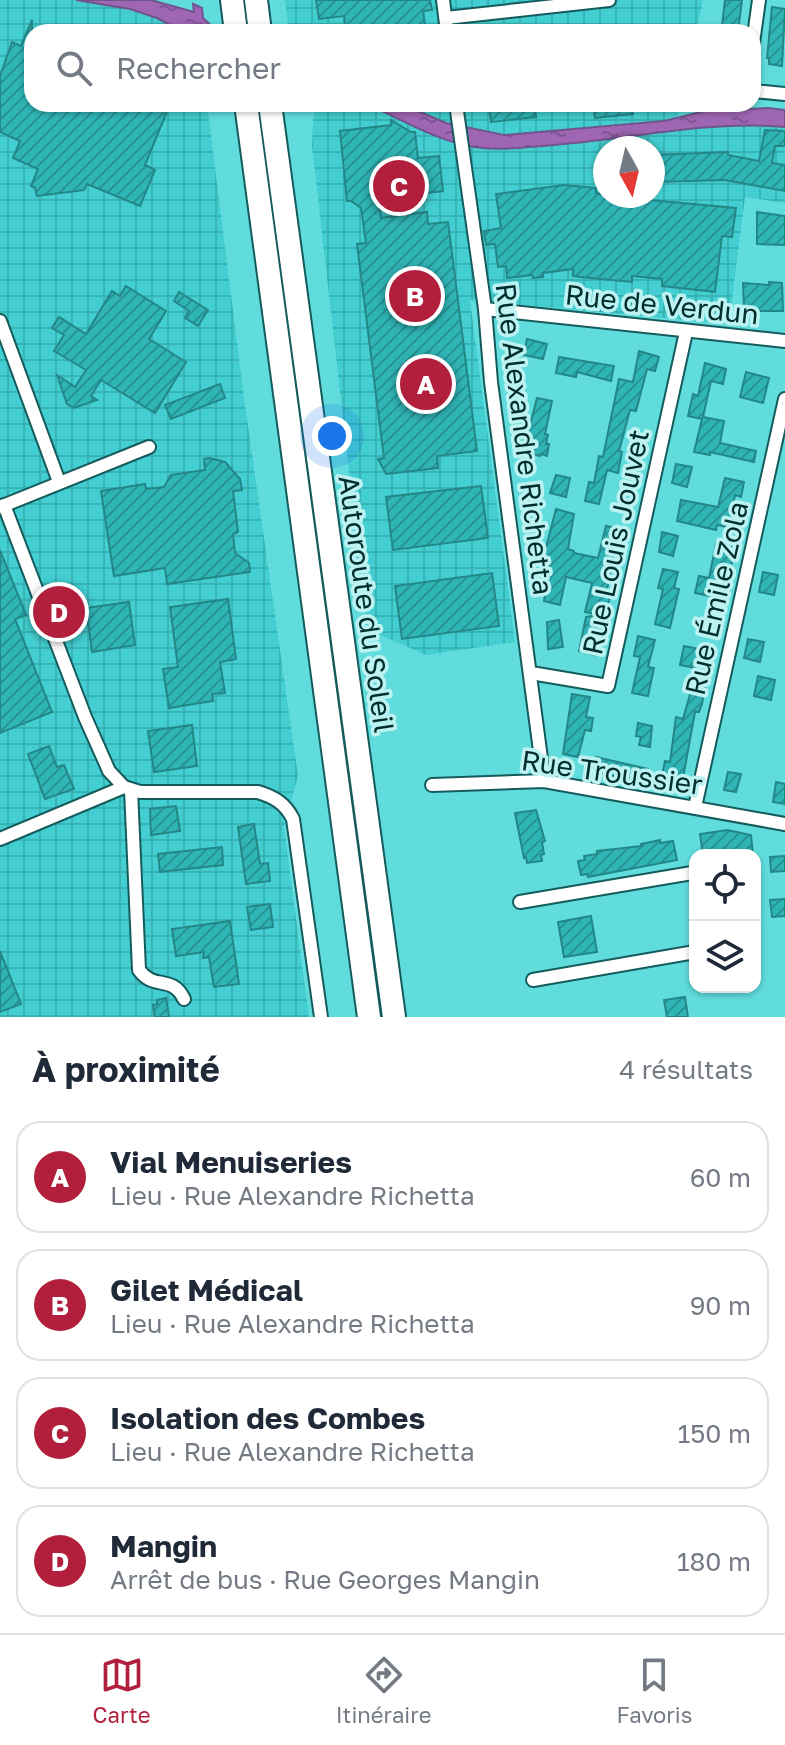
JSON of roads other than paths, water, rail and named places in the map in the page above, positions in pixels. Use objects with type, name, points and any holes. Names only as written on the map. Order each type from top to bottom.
[{"type":"highway","points":[[232,0],[235,24]]},
{"type":"highway","points":[[256,0],[259,24]]},
{"type":"highway","name":"Autoroute du Soleil","points":[[247,112],[369,1017]]},
{"type":"highway","name":"Autoroute du Soleil","points":[[271,112],[394,1017]]},
{"type":"street","points":[[443,0],[446,24]]},
{"type":"street","points":[[446,18],[609,0]]},
{"type":"street","points":[[756,24],[759,0]]},
{"type":"street","points":[[761,92],[785,94]]},
{"type":"street","name":"Rue Alexandre Richetta","points":[[457,112],[544,781]]},
{"type":"street","name":"Rue de Verdun","points":[[485,309],[785,341]]},
{"type":"street","points":[[0,321],[59,482]]},
{"type":"street","name":"Rue Louis Jouvet","points":[[531,673],[608,686],[686,332]]},
{"type":"street","name":"Rue Émile Zola","points":[[695,807],[785,399]]},
{"type":"street","points":[[149,447],[2,506],[85,717],[109,771],[127,789],[139,970],[145,979],[155,983],[171,983],[180,989],[184,999]]},
{"type":"street","name":"Rue Troussier","points":[[432,785],[544,781],[785,824]]},
{"type":"street","points":[[0,839],[127,789],[258,792],[270,796],[288,808],[293,819],[321,1017]]},
{"type":"street","points":[[520,902],[689,874]]},
{"type":"street","points":[[533,980],[689,953]]},
{"type":"water","points":[[76,0],[151,0],[194,12],[193,4],[202,8],[203,18],[209,24],[168,24],[130,9]]},
{"type":"water","points":[[761,108],[768,108],[785,110],[785,127],[727,126],[632,136],[593,136],[593,141],[514,148],[484,148],[446,140],[384,112],[421,112],[446,123],[504,135],[664,121],[701,112],[761,112]]},
{"type":"place","name":"Isolation des Combes","points":[[399,186]]},
{"type":"place","name":"Gilet Médical","points":[[415,296]]},
{"type":"place","name":"Vial Menuiseries","points":[[426,384]]},
{"type":"place","name":"Mangin","points":[[59,612]]}]
